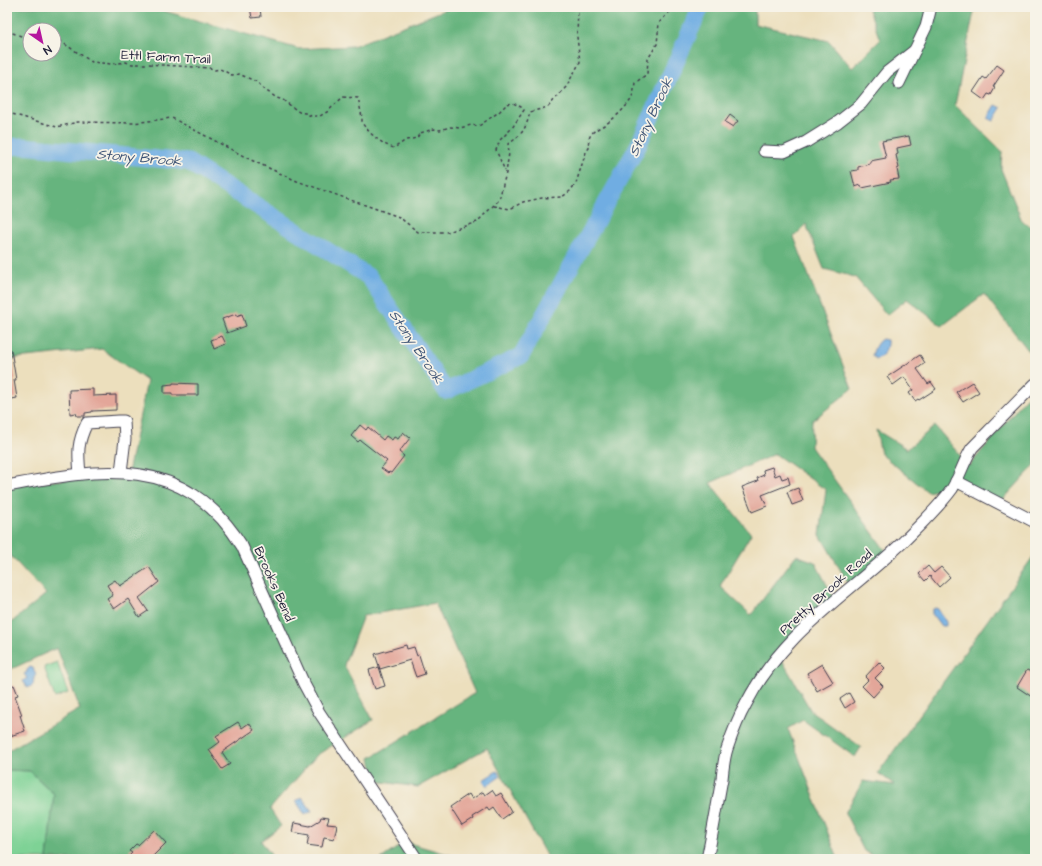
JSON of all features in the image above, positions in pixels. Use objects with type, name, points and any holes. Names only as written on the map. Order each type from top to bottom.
[{"type":"street","points":[[899,83],[926,27],[931,7]]},
{"type":"street","points":[[764,152],[784,152],[806,142],[838,122],[861,104],[887,72],[915,50]]},
{"type":"street","name":"Pretty Brook Road","points":[[707,859],[727,750],[741,715],[758,682],[772,662],[806,626],[903,542],[947,494],[956,481],[965,459],[972,448],[1035,384]]},
{"type":"street","points":[[80,474],[78,450],[81,435],[87,424],[124,421],[126,439],[121,472]]},
{"type":"street","name":"Brooks Bend","points":[[7,486],[80,474],[121,472],[152,476],[170,482],[209,505],[232,530],[242,546],[291,656],[319,712],[416,859]]},
{"type":"street","points":[[956,481],[1035,522]]},
{"type":"path","points":[[7,115],[12,114],[57,127],[78,122],[133,123],[172,118],[251,160],[297,181],[399,218],[418,232],[447,232],[477,222],[499,200],[506,173],[508,144],[517,138],[527,127],[530,112],[548,107],[566,87],[580,62],[577,37],[578,7]]},
{"type":"path","points":[[494,206],[510,209],[523,202],[542,198],[562,197],[570,191],[576,183],[586,152],[589,148],[588,140],[590,134],[610,122],[632,100],[635,83],[647,74],[648,59],[657,44],[658,23],[671,10],[672,7]]},
{"type":"path","points":[[7,31],[22,36]]},
{"type":"path","name":"Ettl Farm Trail","points":[[62,41],[92,62],[111,64],[126,62],[132,64],[210,68],[215,70],[220,69],[232,75],[239,74],[257,82],[265,90],[283,100],[299,112],[311,116],[320,116],[327,112],[343,97],[358,98],[362,123],[366,130],[379,141],[394,148],[406,140],[417,138],[420,133],[434,129],[440,130],[450,127],[460,128],[472,125],[479,126],[507,104],[512,103],[524,110],[512,128],[500,140],[496,150],[506,173]]},
{"type":"green space","points":[[7,7],[150,7],[299,49],[353,46],[452,7],[755,7],[755,24],[829,41],[852,68],[880,40],[868,7],[975,7],[955,105],[1002,151],[1001,169],[1022,221],[1035,229],[1035,359],[984,294],[942,326],[907,299],[887,315],[855,277],[824,269],[806,224],[794,237],[852,389],[812,421],[811,447],[890,557],[851,588],[820,535],[826,490],[775,454],[710,483],[751,534],[720,586],[751,615],[796,555],[815,562],[835,600],[778,653],[811,711],[861,747],[855,757],[803,720],[788,729],[838,859],[548,859],[487,748],[418,787],[375,781],[370,758],[475,693],[435,603],[363,616],[344,665],[373,720],[317,755],[270,809],[281,826],[261,841],[274,859],[238,859],[233,854],[229,859],[47,859],[54,794],[30,771],[7,770],[7,751],[80,709],[57,648],[7,671],[7,626],[46,594],[7,552],[7,486],[128,473],[147,381],[102,349],[7,359]]},
{"type":"green space","points":[[1035,387],[1035,465],[998,505],[959,485],[928,492],[881,454],[876,430],[907,449],[935,426],[969,466]]},
{"type":"green space","points":[[1035,554],[1035,848],[1028,859],[879,859],[864,851],[845,813],[863,781],[895,785],[878,773]]},
{"type":"green space","points":[[57,662],[68,693],[55,698],[44,667]]},
{"type":"green space","points":[[7,770],[30,771],[54,794],[47,859],[7,859]]},
{"type":"green space","points":[[405,842],[461,858],[462,859],[381,859]]},
{"type":"water","points":[[996,105],[1002,108],[994,121],[988,118]]},
{"type":"water","points":[[882,339],[887,340],[887,346],[883,354],[876,359],[872,356],[874,348]]},
{"type":"water","points":[[935,608],[938,609],[946,622],[946,626],[941,626],[932,614],[932,610]]},
{"type":"water","points":[[30,667],[33,668],[36,674],[33,685],[28,688],[23,681],[27,678],[24,674]]},
{"type":"water","points":[[497,771],[501,776],[487,786],[483,780]]},
{"type":"water","points":[[302,797],[312,811],[305,815],[296,801]]},
{"type":"building","points":[[250,7],[260,7],[261,17],[252,18]]},
{"type":"building","points":[[997,65],[1004,70],[993,87],[995,88],[991,95],[988,94],[984,100],[973,92],[983,77],[986,79]]},
{"type":"building","points":[[730,115],[738,121],[733,127],[725,122]]},
{"type":"building","points":[[909,136],[911,145],[897,148],[898,154],[896,155],[899,168],[897,169],[899,179],[862,188],[861,185],[855,187],[851,171],[858,170],[858,167],[870,164],[870,161],[886,158],[882,141]]},
{"type":"building","points":[[236,314],[236,316],[242,314],[246,326],[227,333],[222,319]]},
{"type":"building","points":[[222,336],[226,344],[214,349],[211,340]]},
{"type":"building","points":[[7,350],[11,350],[16,380],[14,380],[17,398],[7,400]]},
{"type":"building","points":[[920,355],[925,363],[917,369],[928,384],[931,382],[936,389],[915,401],[909,393],[913,390],[904,377],[893,385],[887,377]]},
{"type":"building","points":[[972,382],[979,392],[963,402],[956,392]]},
{"type":"building","points":[[173,383],[198,384],[198,395],[172,395],[172,393],[164,393],[164,385]]},
{"type":"building","points":[[93,389],[93,396],[116,395],[116,410],[92,411],[85,413],[85,416],[77,416],[76,413],[70,414],[69,390]]},
{"type":"building","points":[[360,425],[366,430],[368,427],[383,440],[386,436],[392,440],[394,437],[398,439],[403,432],[410,438],[399,452],[404,456],[391,473],[388,473],[381,468],[387,461],[360,440],[358,442],[351,436]]},
{"type":"building","points":[[772,467],[775,476],[780,474],[782,479],[788,477],[790,484],[762,495],[767,506],[752,512],[742,487],[758,481],[757,478],[764,475],[763,470]]},
{"type":"building","points":[[798,488],[803,501],[792,505],[787,492]]},
{"type":"building","points":[[928,566],[934,573],[941,567],[950,577],[939,587],[930,576],[925,581],[919,574]]},
{"type":"building","points":[[149,567],[159,582],[139,598],[148,611],[139,617],[128,599],[114,609],[107,599],[113,595],[107,585],[115,580],[120,586]]},
{"type":"building","points":[[406,645],[407,649],[414,647],[417,656],[419,655],[425,674],[416,677],[410,660],[380,669],[375,654]]},
{"type":"building","points":[[879,662],[885,668],[875,678],[883,686],[873,697],[862,686],[868,680],[865,677]]},
{"type":"building","points":[[822,664],[833,682],[817,691],[807,673]]},
{"type":"building","points":[[379,667],[385,686],[375,689],[369,670]]},
{"type":"building","points":[[1027,670],[1035,674],[1035,699],[1017,687]]},
{"type":"building","points":[[14,685],[18,695],[15,696],[22,715],[20,715],[25,731],[7,737],[7,687]]},
{"type":"building","points":[[849,693],[854,702],[845,708],[840,699]]},
{"type":"building","points":[[238,722],[242,728],[249,723],[254,730],[222,752],[230,764],[222,769],[209,750],[220,742],[216,736]]},
{"type":"building","points":[[492,790],[496,796],[501,793],[512,812],[502,819],[494,807],[490,810],[488,807],[472,817],[473,819],[462,826],[450,807],[469,794],[472,799],[483,792],[485,795]]},
{"type":"building","points":[[321,817],[329,818],[327,824],[337,825],[334,839],[324,837],[322,847],[307,845],[309,835],[292,832],[294,823],[310,826],[320,820]]},
{"type":"building","points":[[154,830],[166,843],[150,859],[126,859],[132,853],[129,851]]},
{"type":"waterway","name":"Stony Brook","points":[[7,147],[23,146],[188,162],[369,277],[446,391],[521,356],[638,146],[701,7]]}]
